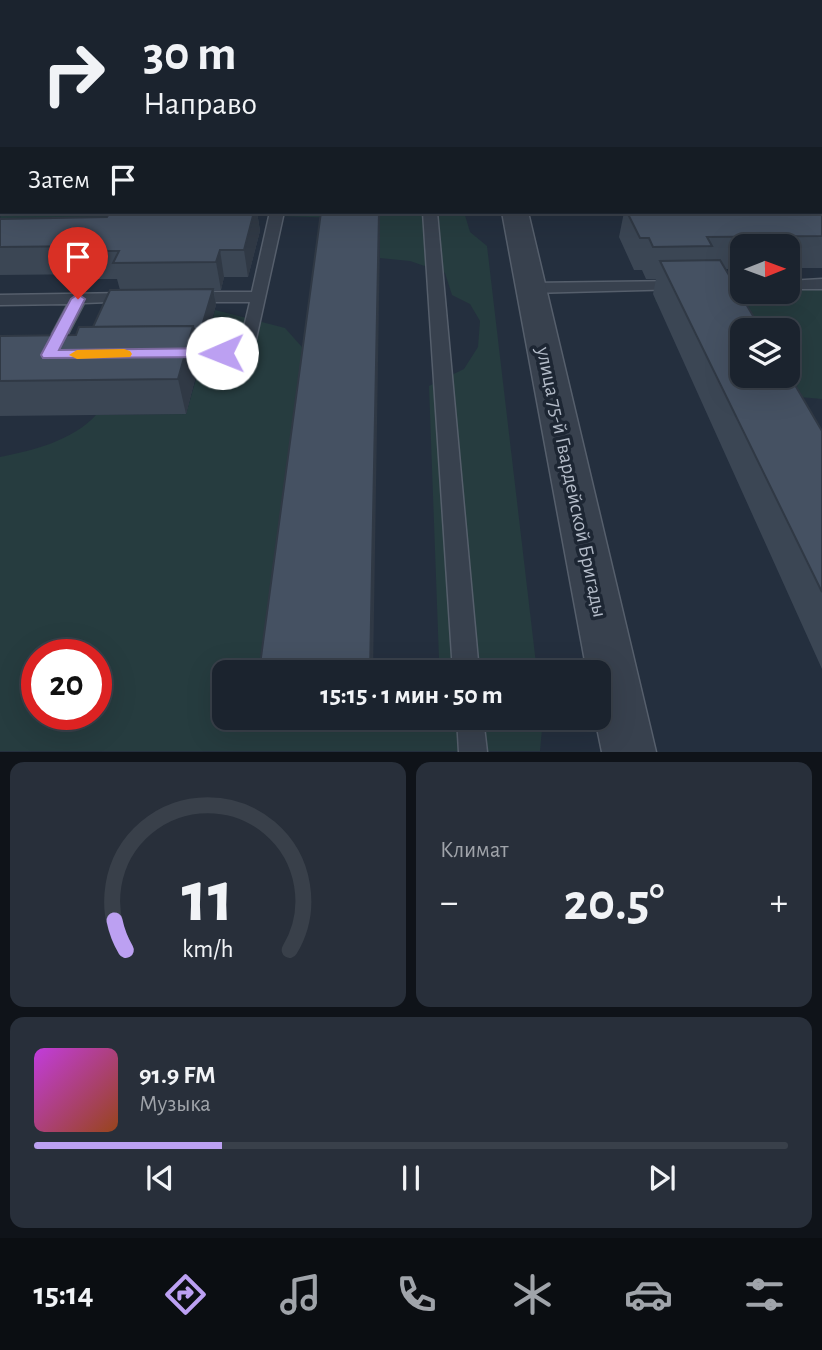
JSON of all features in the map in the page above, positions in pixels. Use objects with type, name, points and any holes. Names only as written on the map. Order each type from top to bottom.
[{"type":"street","name":"улица 75-й Гвардейской Бригады","points":[[515,214],[629,751]]},
{"type":"lane","points":[[154,354],[246,353],[277,214]]},
{"type":"lane","points":[[430,214],[465,660]]},
{"type":"lane","points":[[800,285],[822,284]]},
{"type":"lane","points":[[530,288],[730,289]]},
{"type":"lane","points":[[175,298],[259,297]]},
{"type":"lane","points":[[0,300],[147,298]]},
{"type":"lane","points":[[75,355],[43,355],[78,299]]},
{"type":"lane","points":[[471,730],[473,751]]},
{"type":"green space","points":[[1,214],[105,214],[111,220],[135,217],[137,214],[465,214],[470,232],[487,246],[536,660],[438,660],[429,386],[464,369],[478,347],[480,321],[470,304],[452,295],[445,273],[410,261],[380,258],[380,237],[340,218],[246,215],[218,218],[195,232],[120,233],[113,244],[61,245],[66,230],[57,220],[0,221]]},
{"type":"green space","points":[[822,287],[822,399],[788,396],[788,388],[800,388],[800,318],[730,318],[730,324],[702,306],[656,302],[654,295],[730,290],[730,304],[800,304],[800,288]]},
{"type":"green space","points":[[215,310],[285,328],[309,355],[272,660],[212,660],[212,730],[542,730],[540,751],[0,751],[0,457],[64,438],[76,432],[96,415],[186,414],[199,369],[0,371],[0,358],[209,330]]},
{"type":"building","points":[[109,214],[253,214],[244,250],[220,250],[216,262],[113,263],[119,251],[88,251],[91,246],[0,247],[0,219],[107,217]]},
{"type":"building","points":[[321,214],[379,214],[370,660],[261,660]]},
{"type":"building","points":[[628,214],[822,214],[822,236],[730,234],[730,237],[707,237],[712,246],[653,247],[649,238],[640,238]]},
{"type":"building","points":[[720,260],[730,277],[730,304],[746,304],[754,318],[730,318],[730,388],[797,388],[822,431],[822,592],[660,261]]},
{"type":"building","points":[[213,289],[201,329],[194,329],[193,326],[93,327],[110,290]]},
{"type":"building","points":[[193,326],[178,379],[0,381],[0,336],[76,335],[79,327]]},
{"type":"slow traffic","points":[[77,355],[124,354]]},
{"type":"route","points":[[78,299],[49,355],[222,353]]}]
